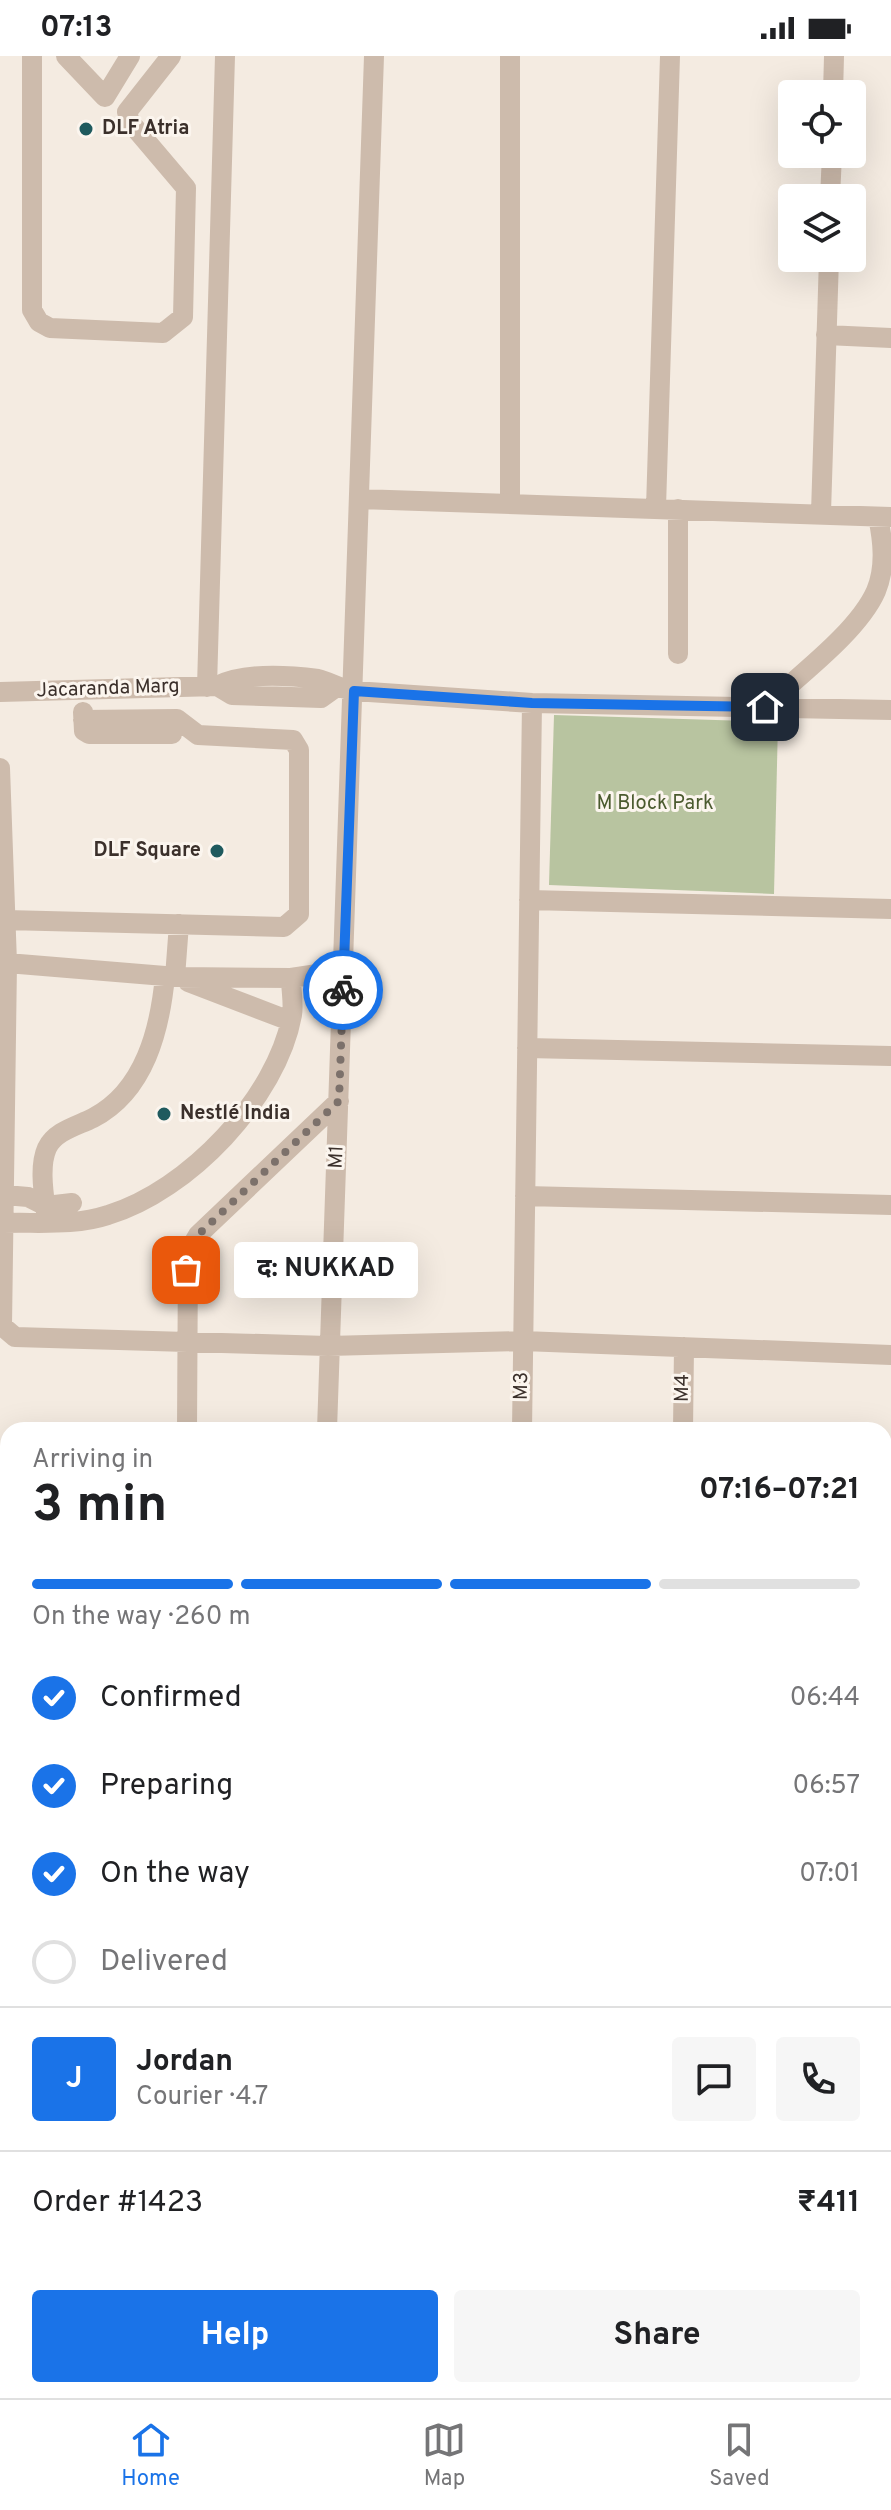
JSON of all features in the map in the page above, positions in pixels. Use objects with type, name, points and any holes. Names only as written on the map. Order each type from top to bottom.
[{"type":"street","points":[[32,56],[32,310],[39,322],[50,328],[163,333],[183,317],[186,188],[130,122],[127,112],[171,56]]},
{"type":"street","points":[[66,56],[105,97],[130,56]]},
{"type":"street","points":[[212,686],[225,56]]},
{"type":"street","name":"M1","points":[[327,1422],[344,970],[344,690],[359,499],[374,56]]},
{"type":"street","points":[[510,56],[510,502]]},
{"type":"street","points":[[656,508],[670,56]]},
{"type":"street","points":[[833,80],[834,56]]},
{"type":"street","points":[[821,513],[828,272]]},
{"type":"street","points":[[826,335],[891,338]]},
{"type":"street","points":[[359,499],[885,517],[883,555],[876,591],[861,615],[765,707]]},
{"type":"street","points":[[678,509],[678,654]]},
{"type":"street","name":"Jacaranda Marg","points":[[0,692],[212,686],[232,695],[321,698],[344,690],[532,703],[891,710]]},
{"type":"street","points":[[82,690],[84,731],[89,734],[172,734]]},
{"type":"street","name":"M3","points":[[522,1422],[532,703]]},
{"type":"street","points":[[6,920],[284,927],[299,914],[296,744],[289,738],[198,735],[177,719],[83,720]]},
{"type":"street","points":[[0,768],[7,963],[2,1326],[15,1337],[328,1346],[523,1341],[891,1355]]},
{"type":"street","points":[[529,900],[891,909]]},
{"type":"street","points":[[46,1214],[43,1160],[48,1146],[66,1131],[96,1117],[121,1097],[142,1066],[172,977],[179,924]]},
{"type":"street","points":[[7,963],[172,977],[291,978],[344,970]]},
{"type":"street","points":[[172,977],[290,1021]]},
{"type":"street","points":[[5,1195],[28,1197],[46,1214],[75,1222],[110,1215],[154,1193],[194,1165],[217,1144],[256,1097],[276,1061],[290,1021],[291,978]]},
{"type":"street","points":[[527,1048],[891,1056]]},
{"type":"street","points":[[187,1422],[187,1261],[198,1235],[339,1101]]},
{"type":"street","points":[[525,1196],[891,1205]]},
{"type":"street","points":[[4,1223],[46,1214],[72,1203]]},
{"type":"street","name":"M4","points":[[683,1422],[684,1347]]},
{"type":"green space","name":"M Block Park","points":[[554,715],[778,722],[774,894],[549,885]]},
{"type":"way so far","points":[[186,1270],[188,1252],[198,1235],[339,1101],[343,990]]},
{"type":"place","name":"DLF Atria","points":[[86,129]]},
{"type":"place","name":"DLF Square","points":[[217,851]]},
{"type":"place","name":"Nestlé India","points":[[164,1114]]},
{"type":"place","name":"द: NUKKAD","points":[[186,1270]]},
{"type":"route","points":[[343,990],[354,691],[532,703],[765,707]]}]
